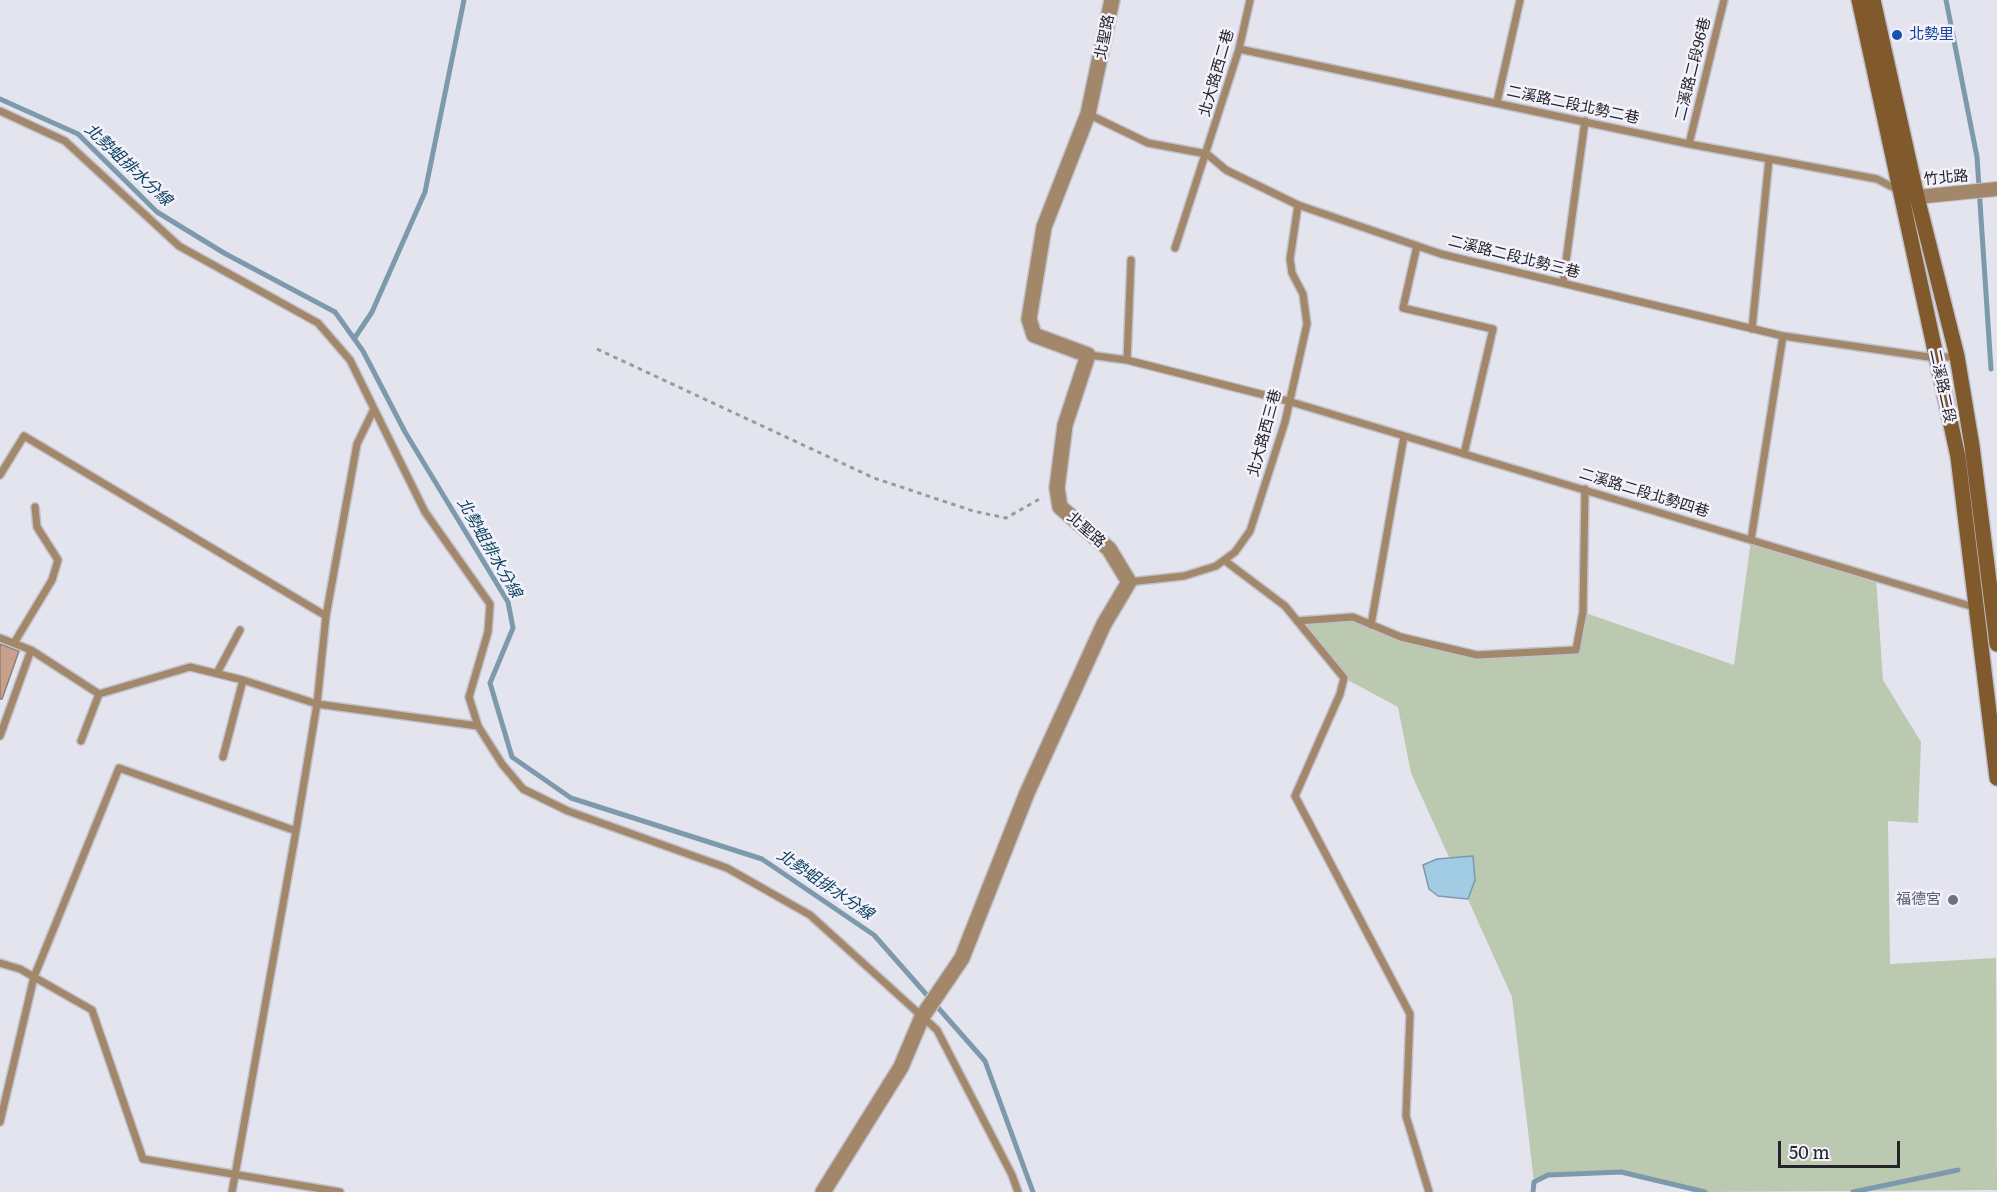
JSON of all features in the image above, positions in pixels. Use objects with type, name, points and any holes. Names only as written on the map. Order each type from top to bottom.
[{"type":"main road","name":"二溪路二段","points":[[1859,0],[1958,457],[1997,778]]},
{"type":"main road","name":"二溪路二段","points":[[1873,0],[1917,197],[1956,356],[1972,446],[1997,644]]},
{"type":"street","name":"北聖路","points":[[1088,355],[1034,334],[1029,319],[1044,227],[1088,114],[1112,0]]},
{"type":"street","name":"竹北路","points":[[1900,191],[1917,197],[1997,189]]},
{"type":"street","points":[[1057,488],[1065,425],[1088,355]]},
{"type":"street","name":"北聖路","points":[[1057,488],[1060,507],[1109,549],[1129,582]]},
{"type":"street","points":[[823,1192],[901,1067],[925,1012],[962,957],[1027,793],[1104,624],[1129,582]]},
{"type":"lane","name":"北大路西二巷","points":[[1175,248],[1239,49],[1250,0]]},
{"type":"lane","points":[[1497,102],[1520,0]]},
{"type":"lane","name":"二溪路二段96巷","points":[[1689,144],[1724,0]]},
{"type":"lane","name":"二溪路二段北勢二巷","points":[[1239,49],[1689,144],[1877,179],[1900,191]]},
{"type":"lane","points":[[0,111],[65,141],[179,246],[318,323],[351,360],[425,512],[490,604],[488,632],[469,697],[478,726],[502,764],[524,789],[568,811],[727,868],[810,915],[925,1012],[937,1030],[1012,1174],[1018,1192]]},
{"type":"lane","name":"二溪路二段北勢三巷","points":[[1088,114],[1148,143],[1207,154],[1226,170],[1298,205],[1417,246],[1783,336],[1936,358],[1956,356]]},
{"type":"lane","points":[[1563,283],[1585,121]]},
{"type":"lane","points":[[1752,329],[1769,159]]},
{"type":"lane","name":"北大路西三巷","points":[[1129,582],[1184,576],[1216,566],[1235,552],[1250,531],[1285,422],[1307,324],[1303,294],[1292,273],[1290,259],[1298,205]]},
{"type":"lane","points":[[1417,246],[1403,308],[1493,329],[1464,454]]},
{"type":"lane","points":[[1127,360],[1131,260]]},
{"type":"lane","points":[[1751,540],[1783,336]]},
{"type":"lane","name":"二溪路二段北勢四巷","points":[[1088,355],[1127,360],[1288,401],[1585,489],[1975,609],[1992,606]]},
{"type":"lane","points":[[232,1192],[296,831],[317,704],[326,616],[357,444],[374,409]]},
{"type":"lane","points":[[0,475],[24,436],[326,616]]},
{"type":"lane","points":[[1371,625],[1404,436]]},
{"type":"lane","points":[[1298,621],[1353,617],[1401,638],[1477,655],[1576,650],[1583,612],[1585,489]]},
{"type":"lane","points":[[14,643],[52,580],[58,560],[37,527],[35,507]]},
{"type":"lane","points":[[1224,560],[1285,606],[1344,678],[1340,694],[1295,796],[1410,1014],[1406,1116],[1429,1192]]},
{"type":"lane","points":[[217,673],[240,630]]},
{"type":"lane","points":[[0,638],[31,650],[99,694],[190,667],[243,680],[317,704],[478,726]]},
{"type":"lane","points":[[0,736],[31,650]]},
{"type":"lane","points":[[223,757],[243,680]]},
{"type":"lane","points":[[81,741],[99,694]]},
{"type":"lane","points":[[0,1122],[34,976],[119,768],[296,831]]},
{"type":"lane","points":[[0,963],[34,976],[92,1010],[143,1159],[340,1192]]},
{"type":"path","points":[[597,349],[874,477],[990,517],[1006,518],[1032,505],[1057,488]]},
{"type":"green space","points":[[1751,540],[1876,578],[1883,680],[1921,742],[1918,823],[1888,821],[1890,964],[1996,958],[1997,1190],[1705,1192],[1621,1172],[1548,1175],[1534,1182],[1512,997],[1411,773],[1398,707],[1344,678],[1297,621],[1353,617],[1401,637],[1477,655],[1576,650],[1583,612],[1734,665]]},
{"type":"water","points":[[1473,856],[1475,880],[1468,899],[1438,896],[1429,889],[1423,865],[1437,859]]},
{"type":"building","points":[[0,644],[19,651],[2,699],[0,699]]},
{"type":"waterway","points":[[354,339],[372,312],[425,192],[464,0]]},
{"type":"waterway","points":[[1946,0],[1977,157],[1991,369]]},
{"type":"waterway","name":"北勢蛆排水分線","points":[[0,99],[78,134],[157,212],[224,253],[335,312],[363,351],[405,432],[508,602],[513,628],[490,683],[512,757],[571,798],[762,859],[874,935],[985,1061],[1033,1192]]},
{"type":"waterway","points":[[1853,1192],[1958,1170]]},
{"type":"waterway","points":[[1533,1192],[1534,1182],[1548,1175],[1621,1172],[1705,1192]]},
{"type":"place","name":"北勢里","points":[[1897,35]]},
{"type":"place","name":"福德宮","points":[[1953,900]]}]
